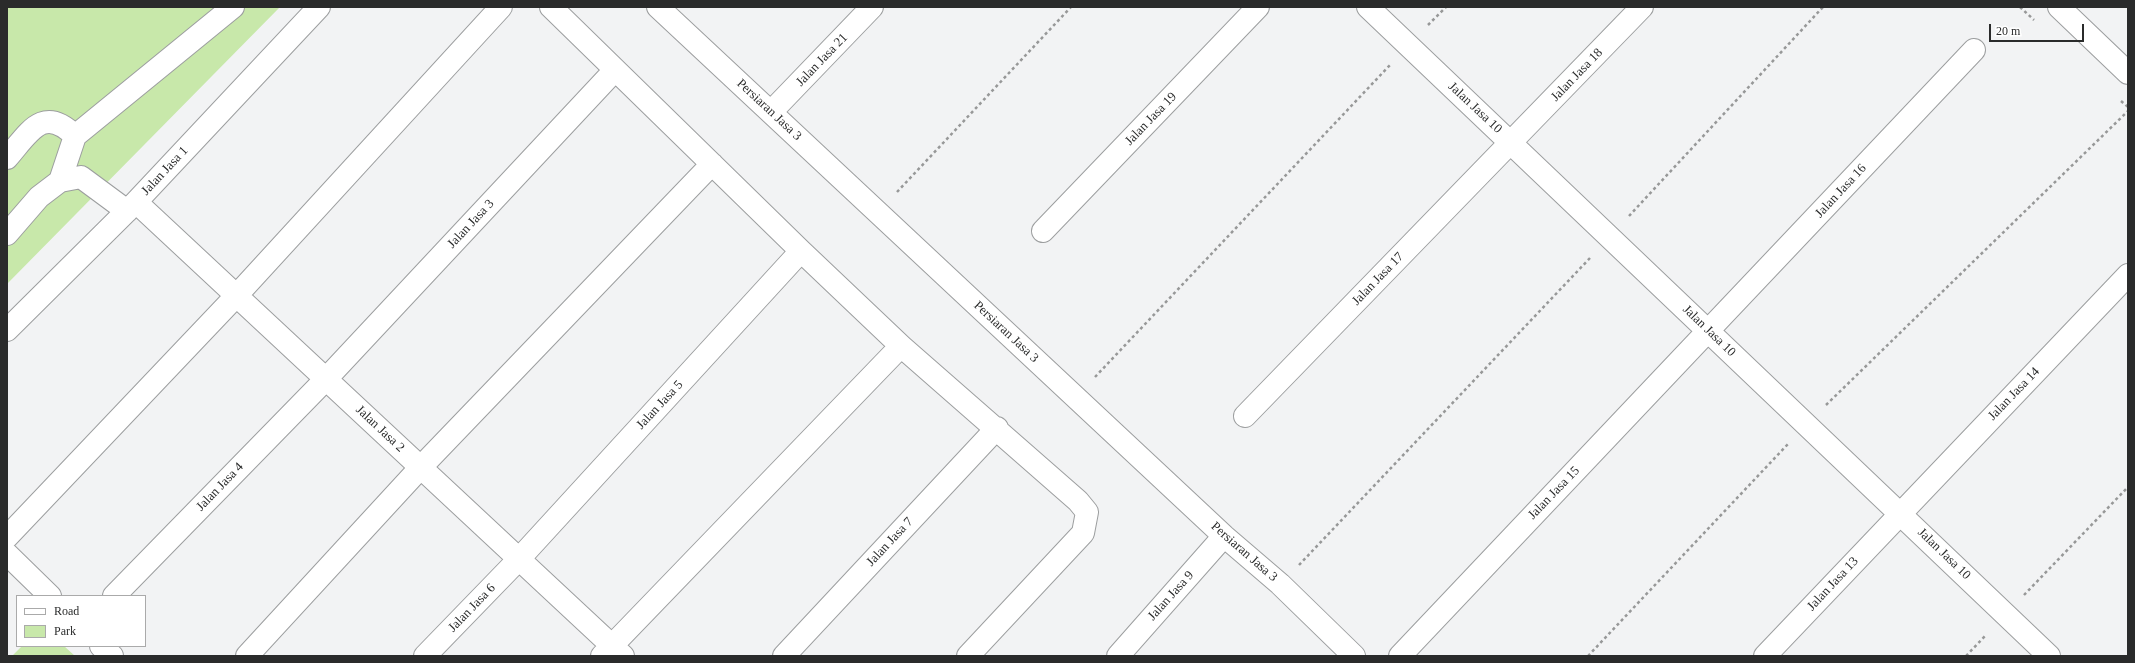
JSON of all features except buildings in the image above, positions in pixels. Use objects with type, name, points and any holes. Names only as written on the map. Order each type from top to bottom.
[{"type":"street","points":[[7,234],[39,198],[60,181],[75,136],[233,7]]},
{"type":"street","name":"Jalan Jasa 1","points":[[7,330],[132,206],[319,7]]},
{"type":"street","points":[[7,537],[237,295],[501,7]]},
{"type":"street","points":[[551,7],[801,251],[901,346],[1078,500],[1087,512],[1083,533],[968,656]]},
{"type":"street","name":"Persiaran Jasa 3","points":[[658,7],[1224,536],[1280,584],[1354,656]]},
{"type":"street","name":"Jalan Jasa 21","points":[[771,112],[872,7]]},
{"type":"street","name":"Jalan Jasa 19","points":[[1043,231],[1258,7]]},
{"type":"street","name":"Jalan Jasa 10","points":[[1368,7],[1901,513],[2049,656]]},
{"type":"street","name":"Jalan Jasa 18","points":[[1511,142],[1642,7]]},
{"type":"street","points":[[2059,7],[2128,72]]},
{"type":"street","name":"Jalan Jasa 16","points":[[1709,331],[1974,50]]},
{"type":"street","name":"Jalan Jasa 3","points":[[326,379],[615,70]]},
{"type":"street","points":[[7,158],[33,128],[44,122],[55,122],[65,125],[75,136]]},
{"type":"street","name":"Jalan Jasa 17","points":[[1245,416],[1511,142]]},
{"type":"street","points":[[247,656],[421,467],[712,164]]},
{"type":"street","name":"Jalan Jasa 2","points":[[60,181],[81,178],[132,206],[237,295],[519,559],[612,652]]},
{"type":"street","name":"Jalan Jasa 5","points":[[519,559],[801,251]]},
{"type":"street","name":"Jalan Jasa 14","points":[[1901,513],[2128,275]]},
{"type":"street","name":"Jalan Jasa 15","points":[[1400,656],[1709,331]]},
{"type":"street","points":[[612,652],[901,346]]},
{"type":"street","name":"Jalan Jasa 4","points":[[115,595],[326,379]]},
{"type":"street","name":"Jalan Jasa 7","points":[[784,656],[997,428]]},
{"type":"street","name":"Jalan Jasa 13","points":[[1765,656],[1901,513]]},
{"type":"street","name":"Jalan Jasa 9","points":[[1118,656],[1224,536]]},
{"type":"street","points":[[7,554],[49,595]]},
{"type":"street","name":"Jalan Jasa 6","points":[[425,656],[519,559]]},
{"type":"street","points":[[103,647],[112,656]]},
{"type":"path","points":[[878,212],[1071,7]]},
{"type":"path","points":[[1076,397],[1446,7]]},
{"type":"path","points":[[1280,584],[1610,236],[1823,7]]},
{"type":"path","points":[[1588,656],[1807,424],[2128,111]]},
{"type":"path","points":[[1966,656],[2128,488]]},
{"type":"green space","points":[[7,7],[280,7],[7,284]]},
{"type":"green space","points":[[21,647],[65,647],[75,656],[12,656]]}]
